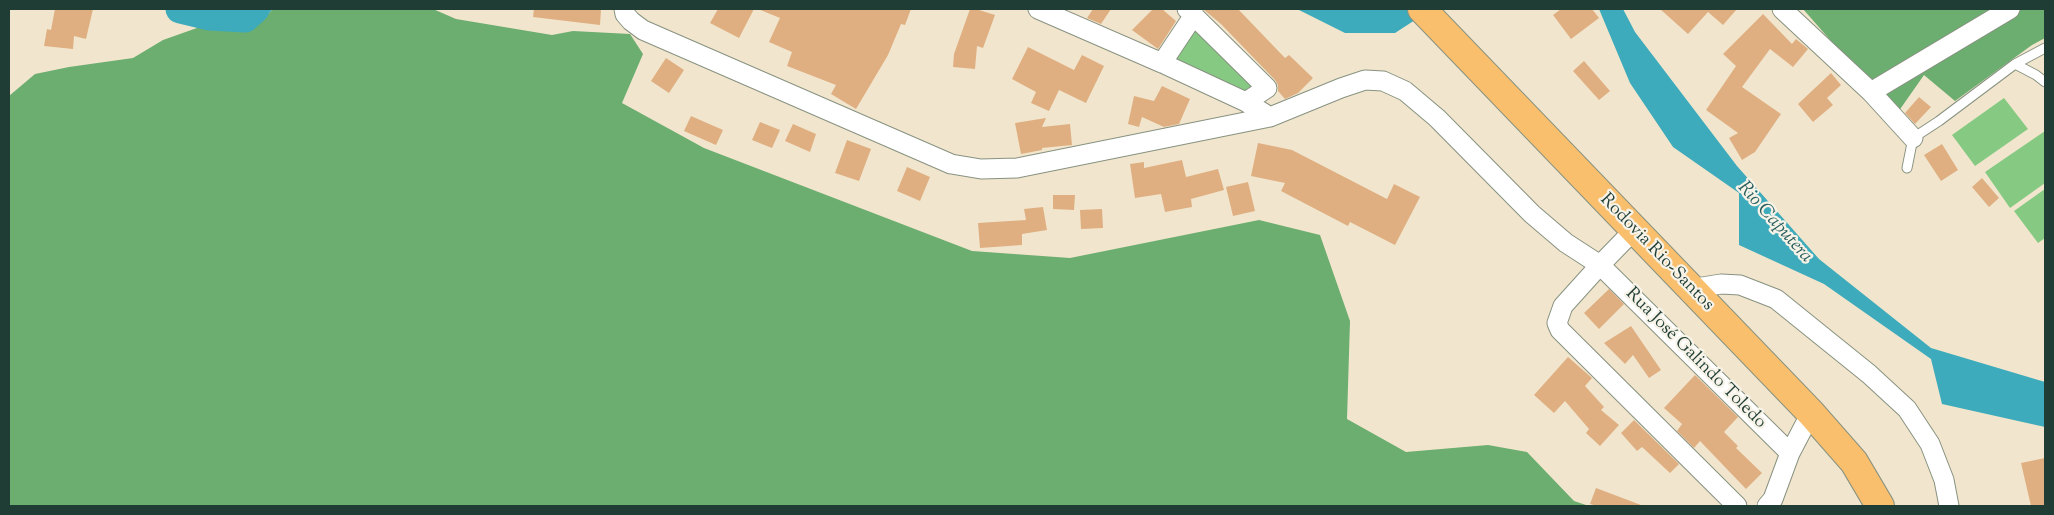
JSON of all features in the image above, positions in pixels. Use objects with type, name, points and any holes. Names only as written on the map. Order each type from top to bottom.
[{"type":"highway","name":"Rodovia Rio-Santos","points":[[1430,17],[1811,413],[1854,462],[1880,506]]},
{"type":"street","name":"Rua José Galindo Toledo","points":[[624,9],[631,22],[643,30],[951,164],[981,169],[1017,168],[1270,117],[1365,80],[1382,81],[1405,91],[1437,118],[1532,214],[1566,243],[1600,265],[1790,453]]},
{"type":"street","points":[[1038,9],[1246,102],[1270,117]]},
{"type":"street","points":[[1782,9],[1871,92],[1913,138]]},
{"type":"street","points":[[1871,92],[2010,9]]},
{"type":"street","points":[[1162,63],[1190,12],[1267,88],[1246,102]]},
{"type":"street","points":[[1634,230],[1562,306],[1557,323],[1560,330],[1737,506]]},
{"type":"street","points":[[1690,289],[1721,284],[1740,285],[1776,299],[1869,374],[1906,409],[1930,444],[1944,480],[1950,506]]},
{"type":"street","points":[[1767,506],[1773,499],[1790,453],[1811,413]]},
{"type":"lane","points":[[1907,168],[1913,138],[1939,121],[2015,64],[2045,48]]},
{"type":"lane","points":[[2015,64],[2045,82]]},
{"type":"green space","points":[[273,9],[433,9],[456,19],[552,35],[573,31],[630,34],[643,54],[622,103],[704,148],[972,251],[1070,258],[1259,220],[1320,235],[1350,321],[1347,419],[1406,452],[1488,445],[1527,452],[1574,501],[1589,506],[9,506],[9,96],[35,74],[133,58],[163,40],[211,23],[257,25]]},
{"type":"green space","points":[[1803,9],[2045,9],[2045,38],[2032,45],[1955,101],[1924,75],[1896,115]]},
{"type":"green space","points":[[1193,21],[1261,87],[1246,99],[1168,60]]},
{"type":"green space","points":[[2004,98],[2028,129],[1975,166],[1952,135]]},
{"type":"green space","points":[[2045,131],[2045,183],[2010,208],[1985,172]]},
{"type":"green space","points":[[2045,189],[2045,238],[2038,243],[2014,211]]},
{"type":"water","points":[[250,9],[273,9],[257,25],[245,18]]},
{"type":"water","points":[[1297,9],[1432,9],[1395,33],[1345,33]]},
{"type":"water","points":[[1599,9],[1623,9],[1635,32],[1737,166],[1819,259],[1931,348],[2045,382],[2045,427],[1942,404],[1931,359],[1824,284],[1739,245],[1739,193],[1673,147],[1630,83]]},
{"type":"building","points":[[55,9],[93,9],[86,39],[74,36],[73,49],[44,46],[47,29],[51,30]]},
{"type":"building","points":[[534,9],[601,9],[600,25],[533,17]]},
{"type":"building","points":[[718,9],[754,9],[739,38],[710,23]]},
{"type":"building","points":[[758,9],[911,9],[905,25],[901,24],[888,55],[856,109],[831,94],[836,85],[787,66],[792,52],[769,42],[780,18]]},
{"type":"building","points":[[970,9],[995,15],[983,48],[977,46],[975,69],[953,67],[954,54]]},
{"type":"building","points":[[1093,9],[1111,9],[1101,24],[1087,18]]},
{"type":"building","points":[[1153,9],[1162,9],[1176,21],[1158,49],[1132,30]]},
{"type":"building","points":[[1203,9],[1238,9],[1285,58],[1289,55],[1313,78],[1298,93],[1285,99],[1278,91],[1278,85],[1275,80],[1221,24]]},
{"type":"building","points":[[1561,9],[1592,9],[1599,18],[1571,39],[1553,15]]},
{"type":"building","points":[[1660,9],[1737,9],[1723,25],[1708,12],[1688,34]]},
{"type":"building","points":[[1763,14],[1792,44],[1796,39],[1808,49],[1793,67],[1770,49],[1742,87],[1781,114],[1755,152],[1742,160],[1729,138],[1738,133],[1706,110],[1736,66],[1723,54]]},
{"type":"building","points":[[1028,47],[1074,70],[1082,55],[1104,66],[1086,103],[1059,90],[1049,111],[1031,103],[1036,92],[1012,79]]},
{"type":"building","points":[[666,58],[684,70],[669,93],[651,81]]},
{"type":"building","points":[[1584,61],[1610,91],[1599,100],[1573,71]]},
{"type":"building","points":[[1831,73],[1841,85],[1827,98],[1833,105],[1813,122],[1798,104]]},
{"type":"building","points":[[1162,86],[1190,99],[1179,124],[1164,127],[1142,117],[1139,127],[1128,124],[1134,96],[1154,101]]},
{"type":"building","points":[[1919,97],[1931,107],[1915,124],[1905,113]]},
{"type":"building","points":[[691,116],[723,130],[716,145],[684,131]]},
{"type":"building","points":[[1046,118],[1042,127],[1070,124],[1072,145],[1042,148],[1042,150],[1021,154],[1015,123]]},
{"type":"building","points":[[760,122],[780,130],[772,148],[752,140]]},
{"type":"building","points":[[793,124],[816,134],[810,152],[785,141]]},
{"type":"building","points":[[847,140],[871,149],[859,181],[835,173]]},
{"type":"building","points":[[1258,143],[1292,150],[1387,199],[1394,184],[1420,197],[1395,245],[1350,222],[1348,226],[1281,191],[1285,183],[1251,176]]},
{"type":"building","points":[[1942,144],[1958,170],[1941,181],[1924,155]]},
{"type":"building","points":[[1182,160],[1186,177],[1218,169],[1224,190],[1191,199],[1192,207],[1165,212],[1161,194],[1135,198],[1130,164],[1144,162],[1144,168]]},
{"type":"building","points":[[907,167],[930,177],[920,201],[897,191]]},
{"type":"building","points":[[1982,178],[1999,198],[1989,207],[1972,187]]},
{"type":"building","points":[[1248,182],[1255,211],[1233,216],[1226,187]]},
{"type":"building","points":[[1053,195],[1075,195],[1074,210],[1053,209]]},
{"type":"building","points":[[1043,207],[1047,230],[1022,234],[1022,245],[980,248],[978,223],[1026,220],[1024,209]]},
{"type":"building","points":[[1102,209],[1103,228],[1081,229],[1080,210]]},
{"type":"building","points":[[1609,289],[1624,304],[1599,329],[1584,313]]},
{"type":"building","points":[[1631,326],[1661,370],[1649,378],[1633,355],[1625,364],[1604,343]]},
{"type":"building","points":[[1568,357],[1592,378],[1585,386],[1604,407],[1601,410],[1619,425],[1600,446],[1586,433],[1589,429],[1565,401],[1554,413],[1534,395]]},
{"type":"building","points":[[1695,375],[1738,417],[1724,432],[1738,446],[1736,448],[1762,473],[1746,489],[1700,441],[1694,448],[1677,431],[1682,424],[1664,408]]},
{"type":"building","points":[[1634,420],[1679,464],[1670,473],[1642,447],[1637,451],[1621,433]]},
{"type":"building","points":[[2045,458],[2045,506],[2031,506],[2021,463]]},
{"type":"building","points":[[1596,488],[1641,506],[1597,506],[1590,504]]},
{"type":"waterway","name":"Rio Caputera","points":[[180,9],[209,16],[245,18],[255,9]]}]
